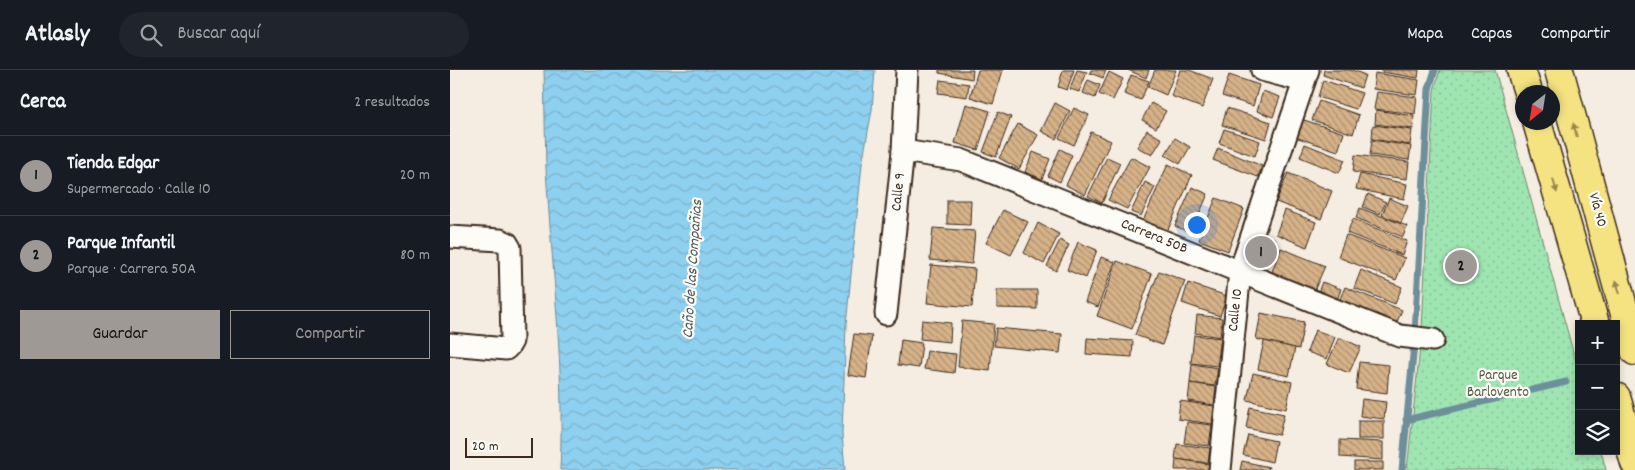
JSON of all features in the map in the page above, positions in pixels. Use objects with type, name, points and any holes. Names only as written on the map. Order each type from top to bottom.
[{"type":"highway","points":[[1521,70],[1526,85]]},
{"type":"highway","name":"Vía 40","points":[[1559,70],[1635,351]]},
{"type":"highway","points":[[1539,130],[1594,320]]},
{"type":"highway","points":[[1620,410],[1635,463]]},
{"type":"street","name":"Calle 9","points":[[886,314],[903,151],[907,70]]},
{"type":"street","points":[[1262,70],[1306,76]]},
{"type":"street","name":"Calle 10","points":[[1220,470],[1240,271],[1306,76]]},
{"type":"street","name":"Carrera 50B","points":[[903,151],[961,160],[1403,337],[1432,340]]},
{"type":"street","points":[[450,237],[500,240],[510,248],[512,341],[506,349],[450,344]]},
{"type":"green space","name":"Parque Barlovento","points":[[1440,70],[1495,70],[1575,359],[1575,455],[1602,455],[1606,470],[1407,470],[1422,329],[1434,90]]},
{"type":"water","name":"Caño de las Compañias","points":[[544,70],[875,70],[872,110],[862,164],[846,325],[842,434],[845,470],[560,470],[561,395],[546,169]]},
{"type":"building","points":[[939,70],[973,70],[972,79],[939,73]]},
{"type":"building","points":[[978,70],[1003,70],[993,104],[970,97]]},
{"type":"building","points":[[1063,70],[1074,70],[1067,90],[1058,87]]},
{"type":"building","points":[[1077,70],[1087,72],[1079,92],[1070,89]]},
{"type":"building","points":[[1091,70],[1106,70],[1103,78],[1090,73]]},
{"type":"building","points":[[1128,70],[1149,70],[1146,78]]},
{"type":"building","points":[[1155,70],[1176,70],[1166,95],[1148,87]]},
{"type":"building","points":[[1180,70],[1189,70],[1213,79],[1202,108],[1171,96]]},
{"type":"building","points":[[1324,70],[1352,70],[1365,75],[1361,88],[1323,75]]},
{"type":"building","points":[[1382,70],[1419,70],[1418,78],[1382,72]]},
{"type":"building","points":[[1109,72],[1123,79],[1113,100],[1099,94]]},
{"type":"building","points":[[1375,73],[1419,80],[1417,95],[1373,89]]},
{"type":"building","points":[[1131,75],[1149,81],[1141,100],[1124,94]]},
{"type":"building","points":[[1229,75],[1259,85],[1253,106],[1222,96]]},
{"type":"building","points":[[940,80],[969,84],[967,97],[938,93]]},
{"type":"building","points":[[1088,80],[1100,85],[1095,98],[1083,93]]},
{"type":"building","points":[[1323,80],[1362,93],[1356,109],[1318,97]]},
{"type":"building","points":[[1263,91],[1280,97],[1273,117],[1257,111]]},
{"type":"building","points":[[1377,92],[1417,97],[1415,114],[1374,109]]},
{"type":"building","points":[[1319,101],[1359,115],[1353,134],[1312,120]]},
{"type":"building","points":[[1055,103],[1070,111],[1056,139],[1041,131]]},
{"type":"building","points":[[1151,103],[1166,111],[1156,128],[1142,120]]},
{"type":"building","points":[[966,104],[990,111],[978,150],[955,143]]},
{"type":"building","points":[[1074,108],[1089,115],[1074,145],[1059,138]]},
{"type":"building","points":[[1227,108],[1271,122],[1266,139],[1222,125]]},
{"type":"building","points":[[1376,110],[1414,116],[1413,129],[1375,124]]},
{"type":"building","points":[[998,112],[1011,117],[996,157],[983,152]]},
{"type":"building","points":[[1301,119],[1344,133],[1338,151],[1295,137]]},
{"type":"building","points":[[1018,124],[1038,135],[1019,169],[999,158]]},
{"type":"building","points":[[1373,125],[1412,130],[1410,145],[1372,139]]},
{"type":"building","points":[[1224,129],[1260,141],[1255,156],[1219,143]]},
{"type":"building","points":[[1147,130],[1162,139],[1152,155],[1137,147]]},
{"type":"building","points":[[1091,132],[1111,141],[1085,195],[1066,185]]},
{"type":"building","points":[[1175,138],[1190,147],[1180,164],[1165,155]]},
{"type":"building","points":[[1372,140],[1411,146],[1409,160],[1370,155]]},
{"type":"building","points":[[1305,144],[1345,160],[1339,173],[1300,157]]},
{"type":"building","points":[[1218,148],[1262,166],[1258,177],[1213,160]]},
{"type":"building","points":[[1060,149],[1072,155],[1060,182],[1048,176]]},
{"type":"building","points":[[1033,152],[1050,159],[1042,179],[1025,172]]},
{"type":"building","points":[[1355,155],[1409,162],[1407,179],[1353,172]]},
{"type":"building","points":[[1107,157],[1120,163],[1102,203],[1088,196]]},
{"type":"building","points":[[1131,157],[1150,167],[1127,209],[1108,200]]},
{"type":"building","points":[[1168,164],[1192,175],[1167,232],[1143,221]]},
{"type":"building","points":[[1288,173],[1332,191],[1321,219],[1276,202]]},
{"type":"building","points":[[1360,174],[1407,184],[1404,199],[1356,189]]},
{"type":"building","points":[[1145,182],[1155,187],[1141,216],[1131,212]]},
{"type":"building","points":[[1192,187],[1208,194],[1191,233],[1175,226]]},
{"type":"building","points":[[1368,194],[1386,202],[1380,214],[1363,207]]},
{"type":"building","points":[[1216,198],[1244,209],[1228,251],[1199,240]]},
{"type":"building","points":[[1389,198],[1408,206],[1401,223],[1382,215]]},
{"type":"building","points":[[947,200],[971,200],[970,225],[947,224]]},
{"type":"building","points":[[1360,208],[1407,226],[1403,237],[1356,218]]},
{"type":"building","points":[[1003,210],[1028,222],[1011,255],[986,243]]},
{"type":"building","points":[[1285,210],[1316,222],[1307,247],[1276,234]]},
{"type":"building","points":[[1353,219],[1407,241],[1402,255],[1347,233]]},
{"type":"building","points":[[1038,223],[1059,234],[1044,264],[1024,253]]},
{"type":"building","points":[[933,228],[975,231],[972,264],[930,260]]},
{"type":"building","points":[[1260,233],[1275,239],[1262,271],[1247,264]]},
{"type":"building","points":[[1346,235],[1405,258],[1396,280],[1338,257]]},
{"type":"building","points":[[1060,240],[1069,245],[1056,271],[1047,266]]},
{"type":"building","points":[[1078,242],[1097,250],[1086,278],[1067,270]]},
{"type":"building","points":[[1281,248],[1325,266],[1314,291],[1271,274]]},
{"type":"building","points":[[1101,257],[1115,262],[1098,307],[1085,302]]},
{"type":"building","points":[[1117,261],[1152,274],[1132,329],[1097,316]]},
{"type":"building","points":[[931,265],[975,269],[972,307],[927,303]]},
{"type":"building","points":[[1361,270],[1402,287],[1395,304],[1354,288]]},
{"type":"building","points":[[1159,271],[1185,281],[1162,345],[1135,335]]},
{"type":"building","points":[[1322,282],[1341,289],[1336,303],[1317,295]]},
{"type":"building","points":[[1188,283],[1227,296],[1220,316],[1182,303]]},
{"type":"building","points":[[1345,287],[1402,310],[1394,329],[1337,306]]},
{"type":"building","points":[[997,290],[1037,290],[1037,309],[997,308]]},
{"type":"building","points":[[1261,313],[1304,322],[1299,349],[1256,339]]},
{"type":"building","points":[[1197,315],[1222,318],[1220,337],[1195,333]]},
{"type":"building","points":[[922,320],[951,323],[950,342],[920,339]]},
{"type":"building","points":[[962,321],[994,324],[990,371],[958,367]]},
{"type":"building","points":[[996,328],[1062,334],[1060,353],[994,346]]},
{"type":"building","points":[[1315,330],[1335,337],[1327,359],[1307,352]]},
{"type":"building","points":[[854,334],[872,336],[866,378],[848,375]]},
{"type":"building","points":[[1194,335],[1221,338],[1217,366],[1191,363]]},
{"type":"building","points":[[1339,337],[1361,347],[1349,373],[1327,364]]},
{"type":"building","points":[[1087,338],[1133,341],[1132,357],[1086,354]]},
{"type":"building","points":[[901,340],[922,343],[919,368],[898,365]]},
{"type":"building","points":[[1264,341],[1295,348],[1289,376],[1258,369]]},
{"type":"building","points":[[927,351],[956,354],[954,373],[924,369]]},
{"type":"building","points":[[1359,362],[1389,365],[1387,393],[1356,389]]},
{"type":"building","points":[[1192,364],[1218,368],[1215,386],[1190,383]]},
{"type":"building","points":[[1253,373],[1292,382],[1286,409],[1247,400]]},
{"type":"building","points":[[1190,383],[1216,387],[1214,405],[1188,401]]},
{"type":"building","points":[[1362,399],[1386,402],[1384,419],[1360,416]]},
{"type":"building","points":[[1180,401],[1214,406],[1212,424],[1178,419]]},
{"type":"building","points":[[1250,407],[1284,414],[1279,435],[1246,428]]},
{"type":"building","points":[[1358,421],[1384,421],[1384,439],[1358,439]]},
{"type":"building","points":[[1187,422],[1212,425],[1209,446],[1184,443]]},
{"type":"building","points":[[1248,435],[1276,441],[1272,462],[1243,455]]},
{"type":"building","points":[[1340,440],[1383,442],[1383,460],[1340,457]]},
{"type":"building","points":[[1177,444],[1210,448],[1208,463],[1175,459]]},
{"type":"building","points":[[1176,459],[1209,464],[1208,470],[1175,470]]},
{"type":"building","points":[[1242,461],[1269,467],[1268,470],[1240,470]]},
{"type":"building","points":[[1354,462],[1383,462],[1383,470],[1354,470]]},
{"type":"waterway","points":[[1402,470],[1415,334],[1429,89],[1435,70]]},
{"type":"waterway","points":[[1406,420],[1566,382]]},
{"type":"place","name":"Tienda Edgar","points":[[1261,252]]},
{"type":"place","name":"Parque Infantil","points":[[1461,266]]}]
